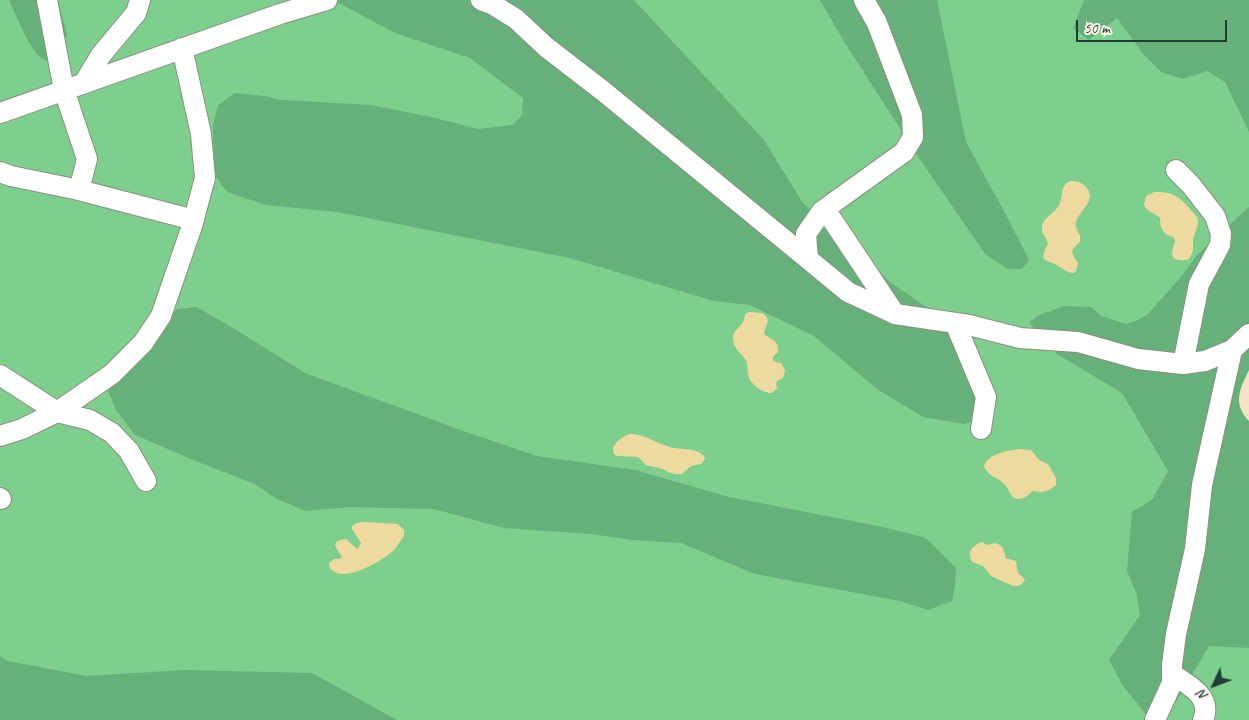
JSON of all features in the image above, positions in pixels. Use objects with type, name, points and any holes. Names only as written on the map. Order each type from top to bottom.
[{"type":"lane","points":[[47,0],[64,90],[88,159],[79,190]]},
{"type":"lane","points":[[84,83],[101,55],[136,13],[140,0]]},
{"type":"lane","points":[[0,127],[7,111],[280,14],[327,0]]},
{"type":"lane","points":[[481,0],[492,4],[516,20],[546,47],[848,292],[895,314],[969,325],[1020,338],[1078,342],[1138,359],[1183,364],[1205,361],[1232,350],[1249,334]]},
{"type":"lane","points":[[501,0],[516,20]]},
{"type":"lane","points":[[808,259],[806,234],[825,209],[904,152],[913,137],[912,116],[877,23],[864,0]]},
{"type":"lane","points":[[0,436],[22,429],[57,412],[112,374],[143,342],[162,316],[194,220],[205,178],[201,134],[182,48]]},
{"type":"lane","points":[[1176,170],[1191,185],[1215,216],[1221,234],[1220,244],[1199,284],[1183,364]]},
{"type":"lane","points":[[0,172],[79,190],[194,220]]},
{"type":"lane","points":[[825,209],[895,314]]},
{"type":"lane","points":[[955,323],[986,397],[981,429]]},
{"type":"lane","points":[[1155,720],[1172,683],[1176,634],[1194,549],[1202,485],[1232,350]]},
{"type":"lane","points":[[0,374],[57,412],[90,420],[112,433],[129,451],[146,481]]},
{"type":"lane","points":[[1172,674],[1197,691],[1205,702],[1205,718],[1203,720]]},
{"type":"green space","points":[[0,0],[1249,0],[1249,340],[1203,500],[1249,644],[1249,720],[0,720]]},
{"type":"green space","points":[[9,0],[58,0],[67,35],[52,63],[41,58],[36,53],[23,31]]},
{"type":"green space","points":[[333,0],[634,0],[764,140],[803,203],[890,282],[932,311],[956,334],[983,397],[978,419],[964,424],[923,417],[877,389],[814,336],[750,305],[714,301],[570,258],[337,212],[266,205],[227,192],[214,174],[213,124],[218,105],[235,93],[265,96],[281,100],[371,105],[478,129],[513,125],[522,115],[523,98],[470,58],[395,33]]},
{"type":"green space","points":[[820,0],[937,0],[966,142],[1029,260],[1022,269],[1008,269],[986,255],[921,161],[845,43]]},
{"type":"green space","points":[[1084,0],[1249,0],[1249,132],[1225,82],[1207,71],[1183,79],[1161,72],[1144,55],[1117,18],[1089,40],[1073,28]]},
{"type":"green space","points":[[1249,207],[1249,370],[1243,383],[1239,402],[1249,421],[1249,648],[1209,646],[1165,720],[1149,718],[1123,686],[1109,660],[1140,615],[1137,595],[1127,571],[1132,512],[1152,500],[1168,471],[1122,393],[1057,354],[1035,331],[1030,322],[1037,316],[1064,306],[1091,307],[1101,316],[1126,324],[1136,321],[1148,314],[1181,277],[1197,255]]},
{"type":"green space","points":[[197,307],[305,373],[537,456],[635,470],[729,497],[878,526],[926,538],[956,568],[952,601],[928,610],[900,601],[755,574],[681,543],[504,528],[434,509],[349,507],[305,511],[275,498],[255,484],[135,435],[116,410],[107,388],[177,309]]},
{"type":"green space","points":[[0,656],[8,661],[86,676],[185,670],[312,673],[397,720],[0,720]]},
{"type":"sand","points":[[1070,181],[1083,185],[1089,191],[1090,196],[1087,205],[1076,222],[1080,238],[1072,250],[1078,263],[1074,273],[1067,272],[1043,258],[1048,244],[1042,231],[1043,223],[1059,205],[1064,186]]},
{"type":"sand","points":[[1154,192],[1175,195],[1198,218],[1193,239],[1193,251],[1189,259],[1181,260],[1172,256],[1175,240],[1163,231],[1160,218],[1144,205],[1146,196]]},
{"type":"sand","points":[[749,312],[762,313],[767,318],[764,334],[776,343],[778,348],[778,352],[773,357],[773,360],[781,363],[785,370],[783,378],[777,381],[777,388],[772,393],[761,390],[754,385],[748,375],[746,360],[734,343],[733,336],[743,322],[745,314]]},
{"type":"sand","points":[[630,434],[672,447],[696,451],[704,456],[705,459],[701,464],[691,466],[682,474],[675,474],[646,465],[638,457],[614,455],[613,448],[616,443]]},
{"type":"sand","points":[[1019,449],[1031,450],[1039,460],[1048,464],[1056,478],[1056,485],[1048,491],[1032,491],[1024,498],[1016,499],[1005,485],[986,470],[984,466],[986,462],[994,455]]},
{"type":"sand","points":[[356,523],[398,524],[404,530],[404,536],[395,549],[376,563],[351,573],[336,573],[330,569],[329,563],[334,559],[342,557],[335,545],[337,541],[346,539],[357,549],[361,543],[352,526]]},
{"type":"sand","points":[[981,542],[988,545],[995,543],[1000,545],[1006,559],[1016,561],[1018,573],[1025,579],[1022,584],[1013,586],[991,576],[983,566],[972,562],[971,550]]}]
